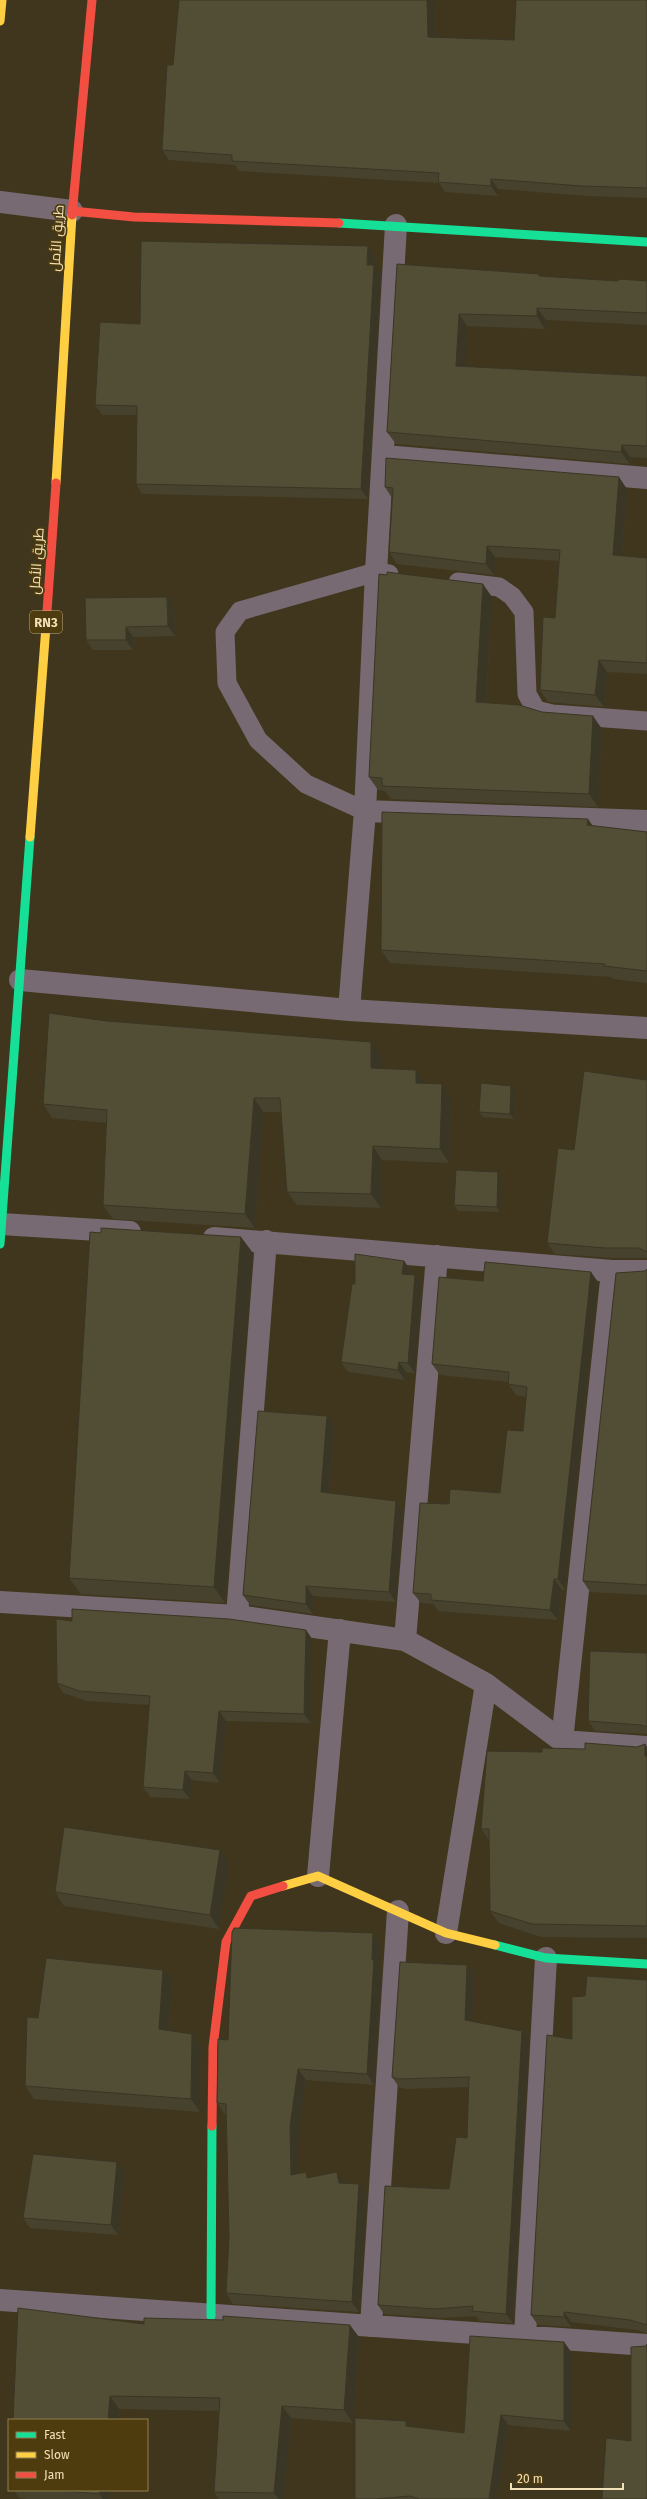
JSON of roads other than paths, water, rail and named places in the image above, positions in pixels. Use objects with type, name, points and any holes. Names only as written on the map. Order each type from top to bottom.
[{"type":"main road","points":[[0,21],[2,0]]},
{"type":"main road","name":"طريق الأمل","points":[[1,1234],[53,530],[72,211],[92,0]]},
{"type":"main road","points":[[72,211],[134,217],[396,225],[647,242]]},
{"type":"main road","points":[[211,2316],[213,2047],[226,1942],[251,1896],[318,1876],[446,1933],[546,1958],[647,1964]]},
{"type":"street","points":[[0,202],[72,211]]},
{"type":"street","points":[[349,1010],[365,811],[376,572],[384,456],[396,225]]},
{"type":"street","points":[[384,456],[647,478]]},
{"type":"street","points":[[365,811],[647,821]]},
{"type":"street","points":[[20,980],[349,1010],[647,1028]]},
{"type":"street","points":[[1,1234],[150,1234]]},
{"type":"street","points":[[196,1237],[266,1241],[612,1271],[647,1271]]},
{"type":"street","points":[[237,1616],[266,1241]]},
{"type":"street","points":[[405,1640],[437,1256]]},
{"type":"street","points":[[562,1741],[612,1271]]},
{"type":"street","points":[[0,1602],[237,1616],[405,1640],[486,1684],[562,1741],[647,1747]]},
{"type":"street","points":[[318,1876],[340,1630]]},
{"type":"street","points":[[446,1933],[486,1684]]},
{"type":"street","points":[[371,2326],[398,1911]]},
{"type":"street","points":[[525,2336],[546,1958]]},
{"type":"street","points":[[0,2300],[211,2316],[647,2345]]},
{"type":"lane","points":[[365,811],[306,784],[258,740],[227,683],[225,632],[240,611],[376,572],[407,576]]},
{"type":"lane","points":[[438,579],[499,587],[512,596],[524,612],[527,694],[536,710],[552,714],[647,722]]}]
